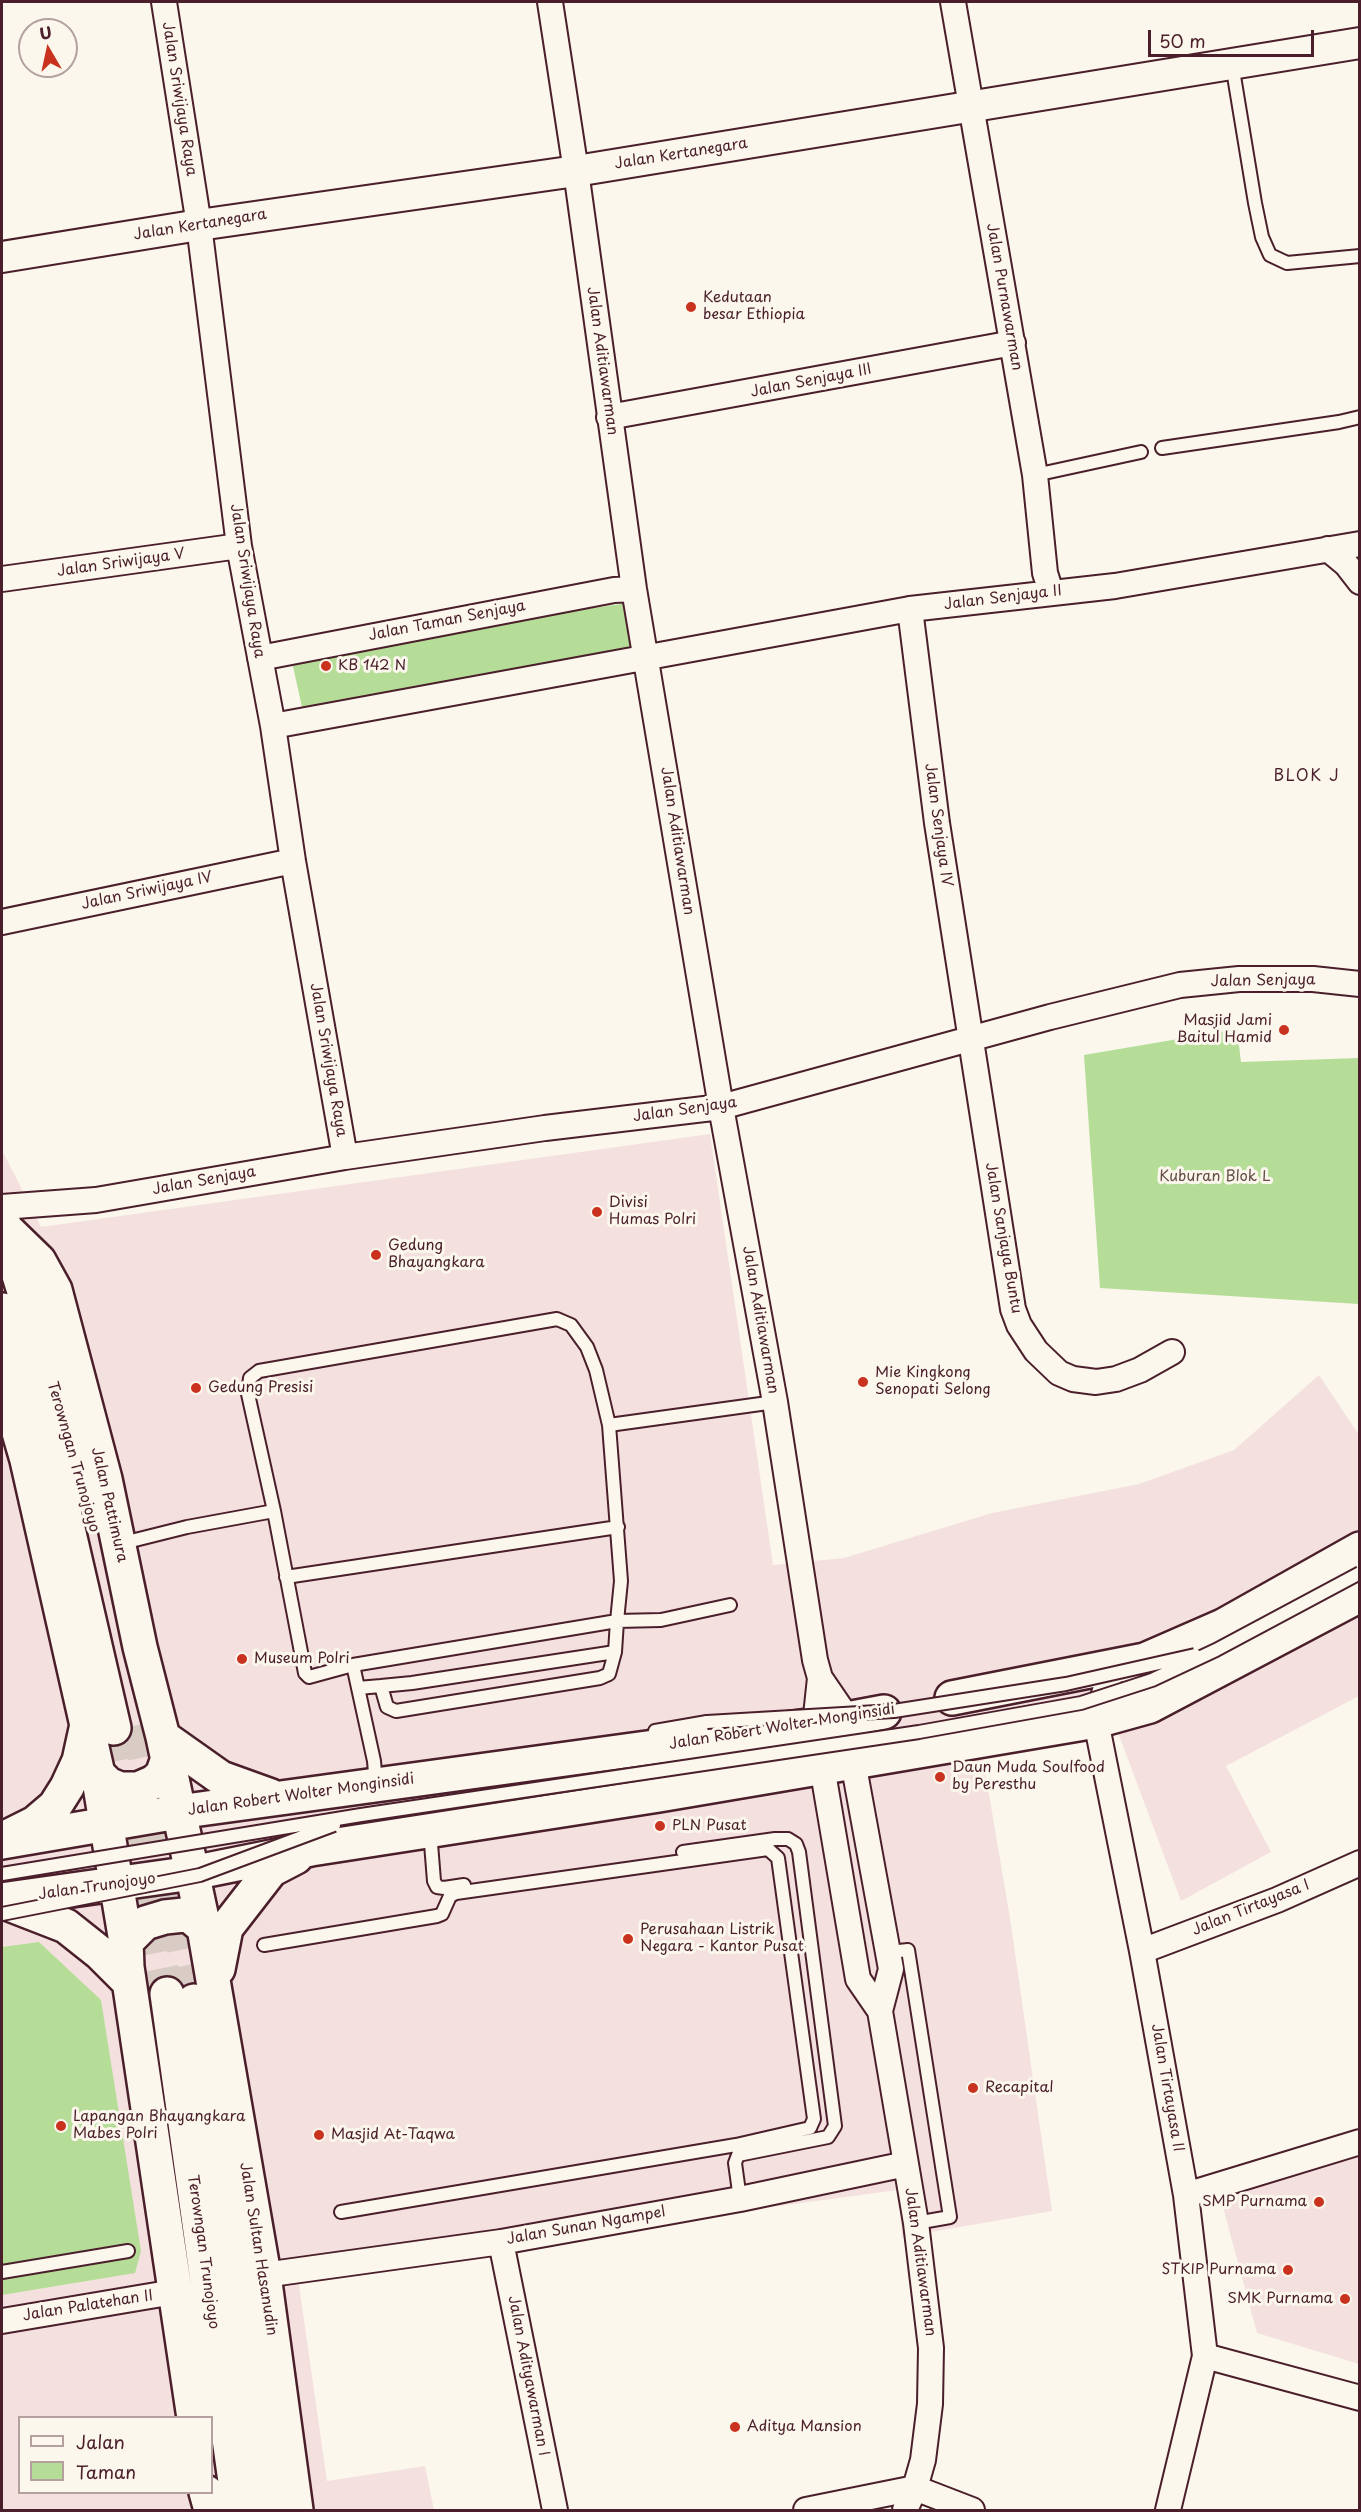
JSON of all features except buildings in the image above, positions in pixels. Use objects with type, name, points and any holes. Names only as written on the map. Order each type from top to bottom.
[{"type":"main road","name":"Jalan Pattimura","points":[[3,1218],[39,1261],[55,1290],[105,1479],[140,1647],[134,1735],[98,1774],[105,1824]]},
{"type":"main road","name":"Terowngan Trunojoyo","points":[[3,1218],[85,1487],[134,1735]]},
{"type":"main road","name":"Terowngan Trunojoyo","points":[[2,1310],[134,1735]]},
{"type":"main road","name":"Jalan Pattimura","points":[[4,1392],[27,1460],[134,1735],[178,1812]]},
{"type":"main road","name":"Jalan Robert Wolter Monginsidi","points":[[178,1812],[393,1779],[815,1725],[1146,1660],[1223,1626],[1317,1575],[1359,1549]]},
{"type":"main road","points":[[192,1873],[310,1849],[659,1795],[1096,1720],[1149,1707],[1352,1599],[1317,1575]]},
{"type":"main road","points":[[98,1774],[108,1784],[120,1789],[138,1789],[154,1782],[162,1775],[134,1735]]},
{"type":"main road","points":[[134,1735],[221,1778],[276,1798]]},
{"type":"main road","points":[[2,1841],[35,1822],[55,1806],[79,1761],[134,1735]]},
{"type":"main road","points":[[2,1841],[178,1812]]},
{"type":"main road","name":"Jalan Sultan Hasanudin","points":[[178,1812],[204,1928],[191,1992],[264,2275],[296,2511]]},
{"type":"main road","points":[[105,1824],[126,1942],[129,1982],[194,2416]]},
{"type":"main road","points":[[191,1992],[226,1928],[271,1870],[310,1849]]},
{"type":"main road","name":"Jalan Trunojoyo","points":[[2,1901],[192,1873]]},
{"type":"main road","points":[[2,1901],[66,1926],[94,1947],[129,1982]]},
{"type":"main road","points":[[126,1942],[145,1923],[165,1917],[184,1915],[191,1917],[204,1928]]},
{"type":"main road","name":"Terowngan Trunojoyo","points":[[191,1992],[268,2511]]},
{"type":"main road","name":"Terowngan Trunojoyo","points":[[191,1992],[239,2511]]},
{"type":"main road","points":[[260,2468],[285,2511]]},
{"type":"main road","points":[[206,2494],[211,2511]]},
{"type":"street","name":"Jalan Sriwijaya Raya","points":[[164,2],[199,225],[239,546],[273,726],[293,861],[345,1157]]},
{"type":"street","name":"Jalan Aditiawarman","points":[[550,2],[634,589],[721,1107],[775,1402],[815,1660],[820,1678],[848,1719],[853,1761],[889,1952],[891,1969],[880,2011],[916,2223],[931,2348],[930,2404],[923,2460],[905,2511]]},
{"type":"street","name":"Jalan Purnawarman","points":[[953,2],[1035,475],[1045,573],[1051,592]]},
{"type":"street","name":"Jalan Kertanegara","points":[[2,257],[199,225],[576,171],[1359,43]]},
{"type":"street","name":"Jalan Senjaya III","points":[[609,417],[1013,343]]},
{"type":"street","name":"Jalan Senjaya II","points":[[646,658],[910,609],[1115,586],[1359,543]]},
{"type":"street","name":"Jalan Sriwijaya V","points":[[2,579],[239,546]]},
{"type":"street","points":[[1328,549],[1346,564],[1359,582]]},
{"type":"street","name":"Jalan Taman Senjaya","points":[[260,658],[614,590],[634,589]]},
{"type":"street","name":"Jalan Senjaya IV","points":[[910,609],[937,823],[971,1040]]},
{"type":"street","points":[[273,726],[646,658]]},
{"type":"street","name":"Jalan Sriwijaya IV","points":[[2,922],[293,861]]},
{"type":"street","name":"Jalan Senjaya","points":[[3,1218],[345,1157],[545,1128],[721,1107],[1050,1017],[1179,985],[1239,979],[1313,979],[1359,984]]},
{"type":"street","name":"Jalan Sanjaya Buntu","points":[[971,1040],[1012,1308],[1019,1325],[1036,1352],[1059,1373],[1073,1379],[1096,1382],[1116,1379],[1140,1370],[1172,1352]]},
{"type":"street","name":"Jalan Tirtayasa II","points":[[1112,1667],[1096,1720],[1142,1952],[1186,2195],[1205,2356],[1168,2511]]},
{"type":"street","name":"Jalan Aditiawarman","points":[[820,1678],[815,1725],[858,1979],[880,2011]]},
{"type":"street","name":"Jalan Tirtayasa I","points":[[1142,1952],[1276,1900],[1359,1863]]},
{"type":"street","points":[[1186,2195],[1359,2142]]},
{"type":"street","name":"Jalan Sunan Ngampel","points":[[264,2275],[501,2242],[740,2199],[906,2164]]},
{"type":"street","name":"Jalan Adityawarman I","points":[[501,2242],[555,2511]]},
{"type":"street","name":"Jalan Palatehan II","points":[[2,2321],[174,2292]]},
{"type":"street","points":[[1205,2356],[1359,2398]]},
{"type":"street","points":[[806,2511],[915,2488],[972,2511]]},
{"type":"lane","points":[[1232,63],[1255,203],[1262,237],[1270,255],[1287,263],[1359,256]]},
{"type":"lane","points":[[1162,448],[1339,422],[1359,417]]},
{"type":"lane","points":[[1035,475],[1141,452]]},
{"type":"lane","points":[[381,1686],[387,1707],[396,1711],[600,1678],[609,1674],[615,1652],[617,1621],[621,1581],[609,1425],[596,1370],[587,1347],[571,1325],[556,1320],[259,1371],[250,1378],[249,1394],[306,1675],[309,1677],[353,1665],[617,1621],[661,1620],[730,1605]]},
{"type":"lane","points":[[609,1425],[775,1402]]},
{"type":"lane","points":[[118,1545],[187,1527],[274,1511]]},
{"type":"lane","points":[[286,1577],[618,1527]]},
{"type":"lane","points":[[2,1874],[361,1815],[919,1732],[1060,1707],[1124,1691],[1216,1650],[1359,1573]]},
{"type":"lane","points":[[638,1733],[707,1722],[894,1712],[1066,1683],[1216,1650]]},
{"type":"lane","points":[[358,1689],[615,1652]]},
{"type":"lane","points":[[353,1665],[374,1761],[393,1779],[536,1750]]},
{"type":"lane","points":[[2,1914],[200,1875],[361,1815]]},
{"type":"lane","points":[[430,1830],[434,1881],[437,1887],[446,1894],[768,1849],[774,1853],[778,1858],[814,2119],[810,2128],[737,2150]]},
{"type":"lane","points":[[341,2212],[737,2150],[828,2138],[835,2126],[796,1844],[788,1839],[775,1839],[446,1894]]},
{"type":"lane","points":[[264,1945],[437,1916],[442,1914],[446,1894]]},
{"type":"lane","points":[[889,1952],[908,1950],[950,2217],[916,2223]]},
{"type":"lane","points":[[737,2150],[735,2163],[740,2199]]},
{"type":"lane","points":[[2,2272],[128,2251]]},
{"type":"shaded area","points":[[710,1134],[773,1565],[844,1558],[992,1513],[1139,1484],[1234,1450],[1319,1375],[1359,1435],[1359,1696],[1226,1766],[1271,1852],[1181,1901],[1114,1722],[983,1759],[1010,1918],[1052,2211],[902,2237],[898,2190],[297,2271],[327,2481],[425,2466],[434,2510],[2,2510],[2,1150],[41,1227]]},
{"type":"shaded area","points":[[1359,2153],[1359,2364],[1257,2333],[1221,2200]]},
{"type":"green space","points":[[634,602],[639,653],[302,707],[290,653]]},
{"type":"green space","name":"Kuburan Blok L","points":[[1237,1029],[1241,1062],[1359,1058],[1359,1304],[1100,1288],[1084,1055]]},
{"type":"green space","name":"Lapangan Bhayangkara Mabes Polri","points":[[39,1942],[101,2000],[141,2251],[135,2273],[2,2295],[2,1947]]},
{"type":"tunnel","points":[[138,1725],[192,1993]]},
{"type":"tunnel","points":[[114,1728],[167,1994]]},
{"type":"place","name":"Kedutaan besar Ethiopia","points":[[691,307]]},
{"type":"place","name":"KB 142 N","points":[[326,666]]},
{"type":"place","name":"Masjid Jami Baitul Hamid","points":[[1284,1030]]},
{"type":"place","name":"Divisi Humas Polri","points":[[597,1212]]},
{"type":"place","name":"Gedung Bhayangkara","points":[[376,1255]]},
{"type":"place","name":"Mie Kingkong Senopati Selong","points":[[863,1382]]},
{"type":"place","name":"Gedung Presisi","points":[[196,1388]]},
{"type":"place","name":"Museum Polri","points":[[242,1659]]},
{"type":"place","name":"Daun Muda Soulfood by Peresthu","points":[[940,1777]]},
{"type":"place","name":"PLN Pusat","points":[[660,1826]]},
{"type":"place","name":"Perusahaan Listrik Negara - Kantor Pusat","points":[[628,1939]]},
{"type":"place","name":"Recapital","points":[[973,2088]]},
{"type":"place","name":"Lapangan Bhayangkara Mabes Polri","points":[[61,2126]]},
{"type":"place","name":"Masjid At-Taqwa","points":[[319,2135]]},
{"type":"place","name":"SMP Purnama","points":[[1319,2202]]},
{"type":"place","name":"STKIP Purnama","points":[[1288,2270]]},
{"type":"place","name":"SMK Purnama","points":[[1345,2299]]},
{"type":"place","name":"Aditya Mansion","points":[[735,2427]]},
{"type":"district","name":"BLOK J","points":[[1307,777]]}]
